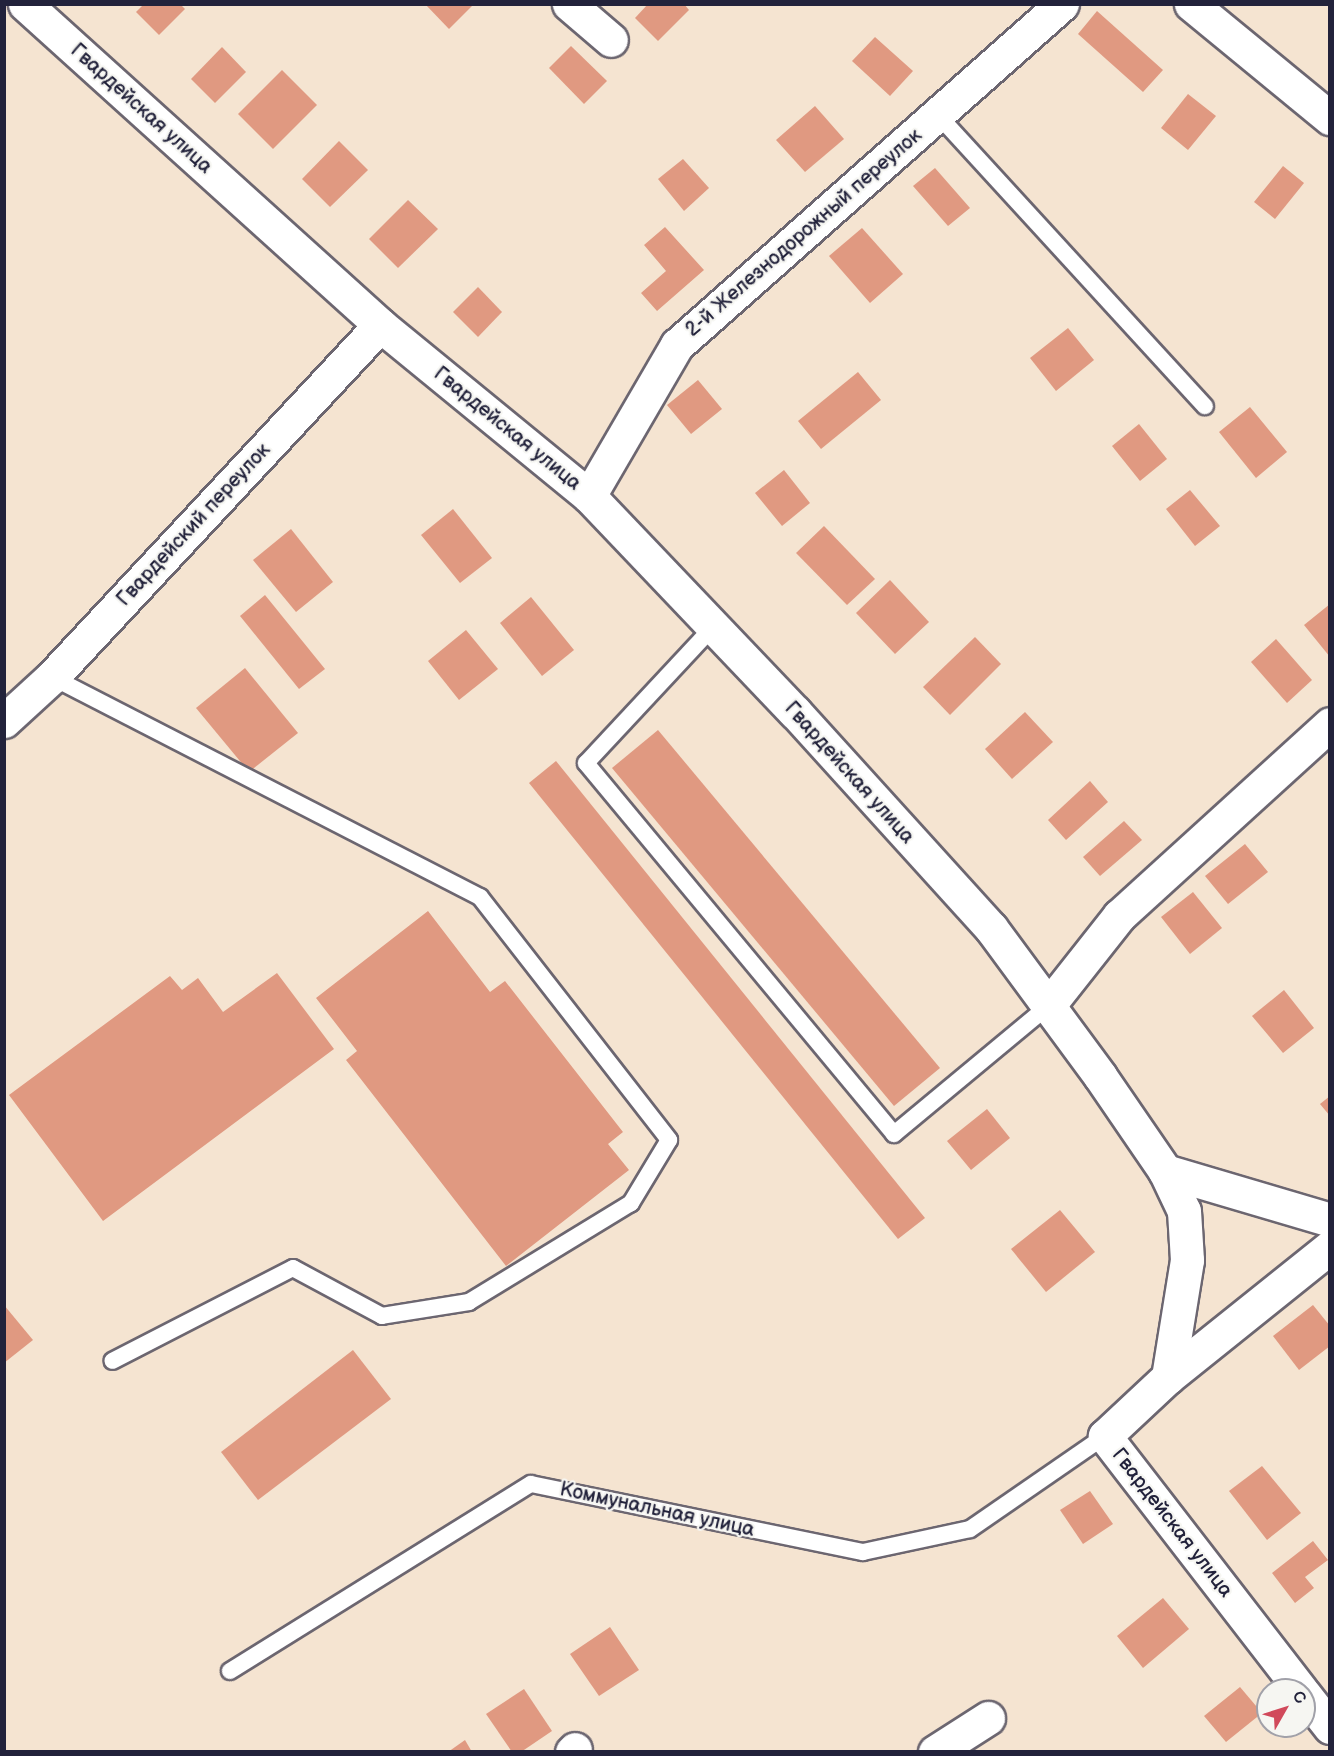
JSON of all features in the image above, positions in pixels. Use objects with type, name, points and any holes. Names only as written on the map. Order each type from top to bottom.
[{"type":"street","name":"Гвардейская улица","points":[[25,4],[381,325],[589,496],[991,928],[1165,1171],[1184,1211],[1187,1260],[1168,1377],[1105,1436],[1292,1678]]},
{"type":"street","points":[[569,4],[611,40]]},
{"type":"street","name":"2-й Железнодорожный переулок","points":[[589,496],[677,345],[1062,4]]},
{"type":"street","points":[[1191,4],[1329,118]]},
{"type":"street","name":"Гвардейский переулок","points":[[4,722],[52,677],[381,325]]},
{"type":"street","points":[[1048,1006],[1119,916],[1329,724]]},
{"type":"street","points":[[1165,1171],[1329,1220]]},
{"type":"street","points":[[1168,1377],[1329,1247]]},
{"type":"street","points":[[1316,1710],[1329,1727]]},
{"type":"street","points":[[935,1752],[988,1718]]},
{"type":"lane","points":[[938,115],[1205,406]]},
{"type":"lane","points":[[713,627],[586,763],[894,1134],[1048,1006]]},
{"type":"lane","points":[[52,677],[480,897],[669,1140],[631,1203],[469,1302],[381,1316],[293,1268],[112,1361]]},
{"type":"lane","name":"Коммунальная улица","points":[[230,1671],[531,1484],[863,1552],[970,1529],[1105,1436]]},
{"type":"building","points":[[144,4],[180,4],[185,9],[159,35],[136,12]]},
{"type":"building","points":[[425,4],[474,4],[449,29]]},
{"type":"building","points":[[648,4],[684,4],[689,10],[658,41],[635,18]]},
{"type":"building","points":[[1097,11],[1163,70],[1143,92],[1078,34]]},
{"type":"building","points":[[875,37],[913,71],[890,96],[852,61]]},
{"type":"building","points":[[571,46],[607,81],[584,104],[549,68]]},
{"type":"building","points":[[222,47],[246,72],[215,103],[191,79]]},
{"type":"building","points":[[282,70],[317,105],[273,149],[238,114]]},
{"type":"building","points":[[1188,94],[1216,116],[1188,150],[1161,128]]},
{"type":"building","points":[[815,106],[844,139],[805,172],[776,140]]},
{"type":"building","points":[[339,141],[368,170],[330,207],[302,179]]},
{"type":"building","points":[[683,159],[709,188],[684,211],[658,179]]},
{"type":"building","points":[[1283,166],[1304,183],[1275,219],[1254,202]]},
{"type":"building","points":[[935,168],[970,208],[948,226],[913,186]]},
{"type":"building","points":[[408,200],[438,229],[398,268],[369,239]]},
{"type":"building","points":[[665,227],[704,270],[657,311],[641,293],[666,271],[644,245]]},
{"type":"building","points":[[862,228],[903,274],[870,303],[829,256]]},
{"type":"building","points":[[478,287],[502,312],[478,337],[453,312]]},
{"type":"building","points":[[1068,328],[1094,360],[1056,391],[1030,358]]},
{"type":"building","points":[[858,372],[881,400],[821,449],[798,421]]},
{"type":"building","points":[[698,380],[722,409],[691,434],[667,405]]},
{"type":"building","points":[[1250,407],[1287,452],[1256,478],[1219,432]]},
{"type":"building","points":[[1139,424],[1167,459],[1140,481],[1112,446]]},
{"type":"building","points":[[784,470],[810,503],[782,526],[755,493]]},
{"type":"building","points":[[1190,490],[1220,526],[1195,546],[1166,509]]},
{"type":"building","points":[[453,509],[492,558],[460,583],[421,535]]},
{"type":"building","points":[[824,526],[875,579],[847,605],[796,553]]},
{"type":"building","points":[[291,529],[333,582],[296,612],[253,560]]},
{"type":"building","points":[[890,580],[929,622],[895,654],[856,613]]},
{"type":"building","points":[[265,595],[325,669],[299,689],[240,616]]},
{"type":"building","points":[[531,597],[574,650],[542,676],[500,623]]},
{"type":"building","points":[[1330,604],[1330,657],[1304,625]]},
{"type":"building","points":[[466,630],[498,669],[459,700],[428,661]]},
{"type":"building","points":[[975,637],[1001,664],[950,715],[923,687]]},
{"type":"building","points":[[1276,639],[1312,680],[1287,703],[1251,662]]},
{"type":"building","points":[[245,668],[298,733],[249,772],[196,708]]},
{"type":"building","points":[[1025,712],[1053,742],[1012,779],[985,749]]},
{"type":"building","points":[[658,730],[940,1068],[894,1106],[612,768]]},
{"type":"building","points":[[556,761],[925,1218],[898,1239],[529,783]]},
{"type":"building","points":[[1090,781],[1108,802],[1066,840],[1048,820]]},
{"type":"building","points":[[1124,821],[1142,840],[1100,876],[1083,857]]},
{"type":"building","points":[[1245,844],[1268,872],[1228,904],[1205,876]]},
{"type":"building","points":[[1193,892],[1222,928],[1190,954],[1161,917]]},
{"type":"building","points":[[428,911],[490,992],[505,981],[623,1132],[608,1144],[629,1170],[506,1266],[346,1060],[357,1051],[316,998]]},
{"type":"building","points":[[277,973],[334,1049],[103,1221],[9,1095],[170,976],[182,990],[198,978],[223,1012]]},
{"type":"building","points":[[1284,990],[1314,1028],[1283,1053],[1252,1016]]},
{"type":"building","points":[[1330,1096],[1330,1116],[1320,1104]]},
{"type":"building","points":[[987,1109],[1010,1138],[971,1170],[947,1141]]},
{"type":"building","points":[[1060,1210],[1095,1252],[1046,1292],[1011,1249]]},
{"type":"building","points":[[4,1305],[33,1340],[4,1363]]},
{"type":"building","points":[[1313,1305],[1330,1326],[1330,1346],[1299,1370],[1273,1336]]},
{"type":"building","points":[[353,1350],[391,1399],[258,1500],[221,1452]]},
{"type":"building","points":[[1262,1466],[1301,1513],[1267,1540],[1229,1491]]},
{"type":"building","points":[[1090,1491],[1113,1524],[1083,1544],[1060,1510]]},
{"type":"building","points":[[1313,1541],[1328,1560],[1305,1577],[1314,1588],[1295,1603],[1272,1573]]},
{"type":"building","points":[[1163,1598],[1189,1629],[1143,1668],[1117,1636]]},
{"type":"building","points":[[610,1627],[639,1670],[599,1696],[570,1654]]},
{"type":"building","points":[[1240,1687],[1256,1706],[1256,1718],[1226,1742],[1204,1716]]},
{"type":"building","points":[[524,1689],[552,1731],[521,1752],[512,1752],[486,1714]]},
{"type":"building","points":[[465,1740],[472,1752],[448,1752]]}]
